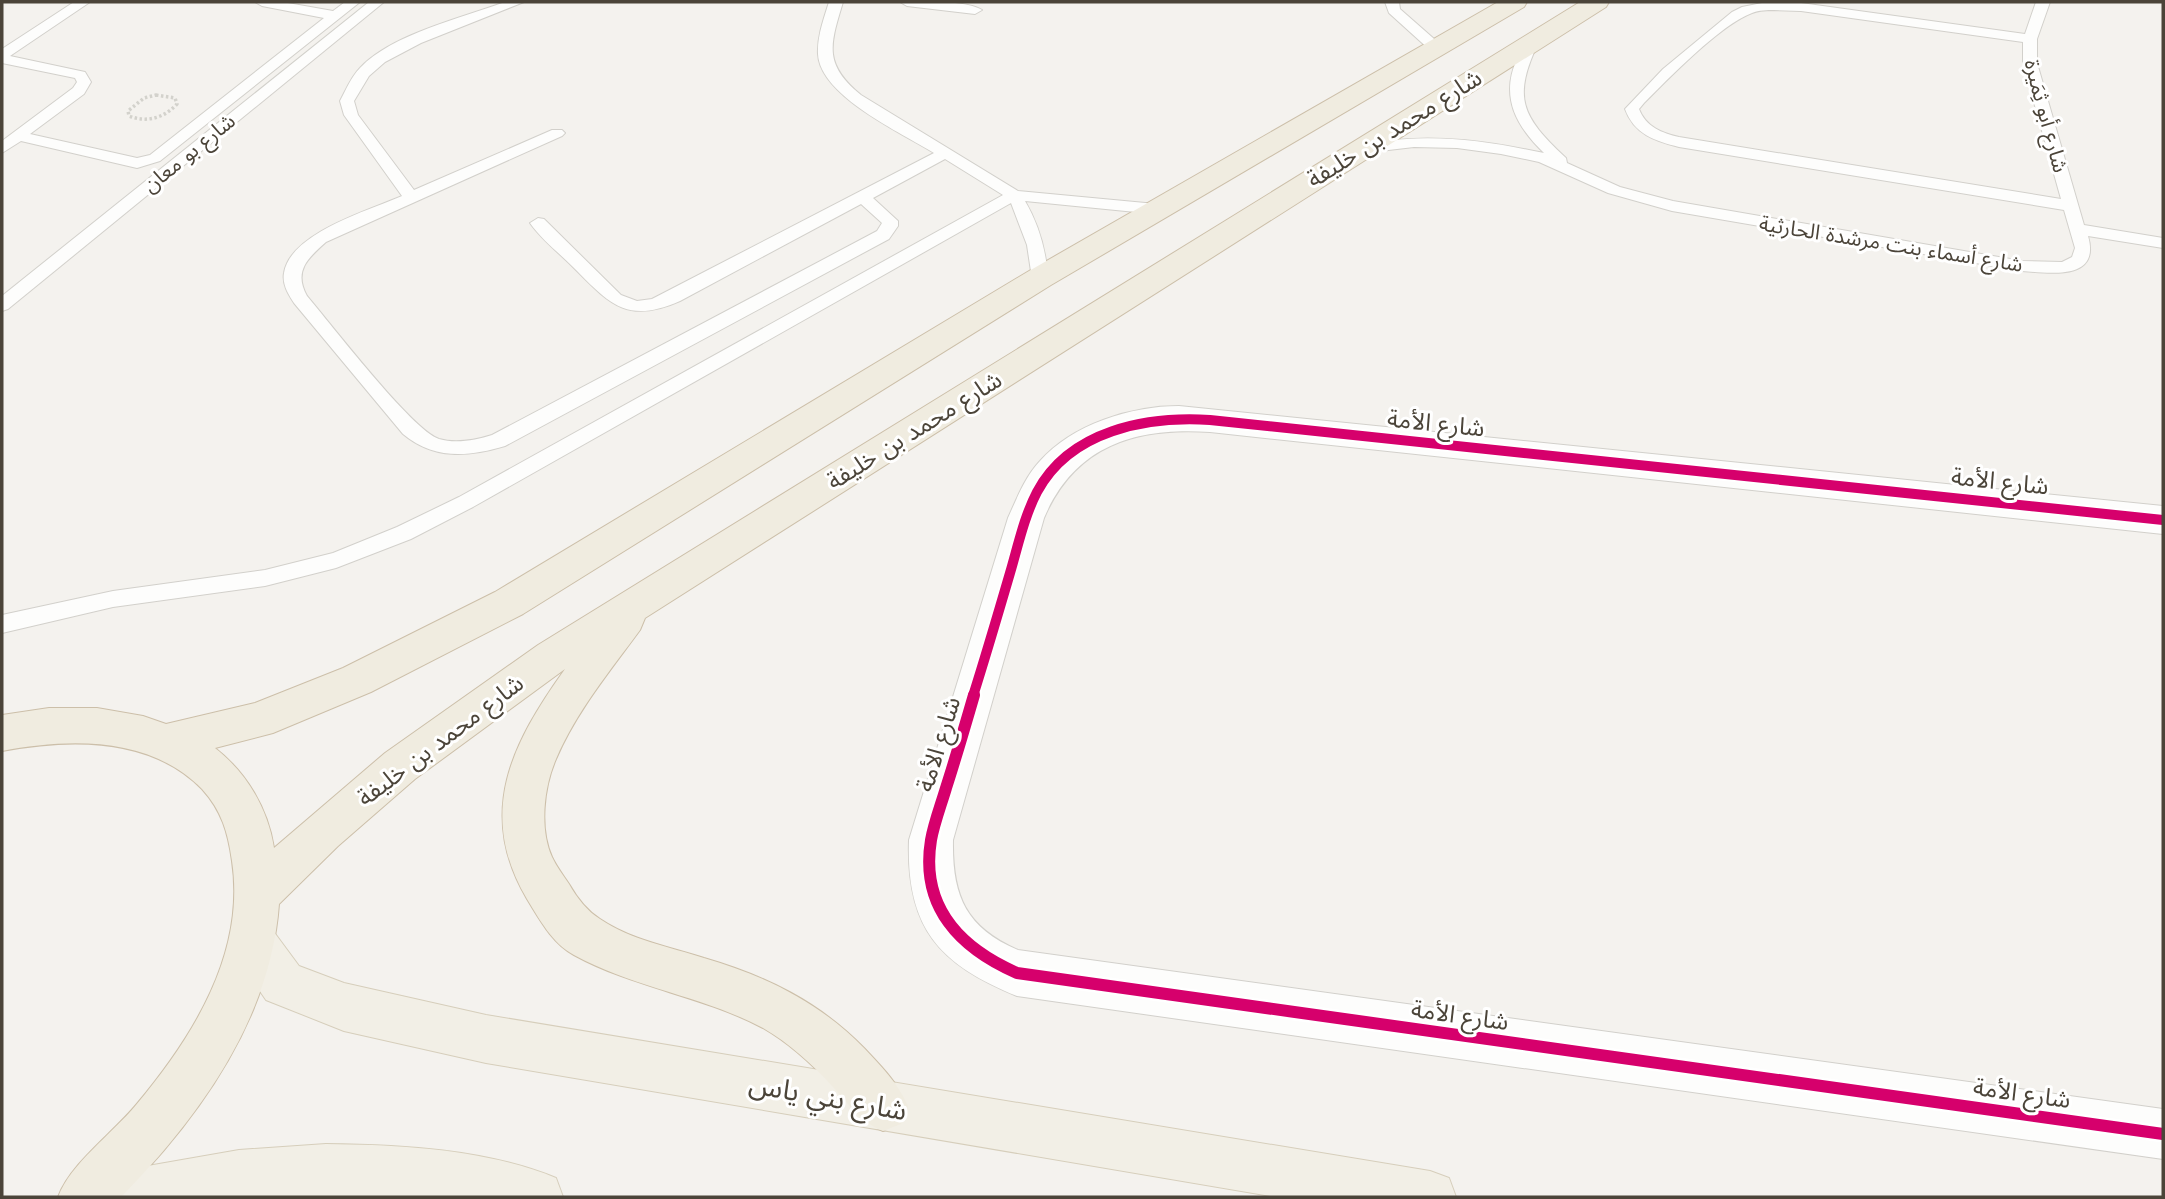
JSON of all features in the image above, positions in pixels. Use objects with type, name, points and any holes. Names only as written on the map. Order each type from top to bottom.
[{"type":"highway","name":"شارع محمد بن خليفة","points":[[167,742],[258,720],[357,680],[509,603],[1040,278],[1516,2]]},
{"type":"highway","name":"شارع محمد بن خليفة","points":[[255,917],[322,832],[400,766],[552,657],[1597,2]]},
{"type":"highway","points":[[636,605],[549,729],[529,775],[523,816],[530,860],[561,914],[588,938],[622,954],[736,993],[783,1013],[835,1052],[883,1106]]},
{"type":"highway","points":[[2,733],[51,725],[93,725],[132,731],[167,742],[200,760],[226,785],[244,816],[256,853],[255,917],[235,993],[194,1072],[162,1117],[84,1197]]},
{"type":"main road","name":"شارع بني ياس","points":[[255,917],[283,983],[344,1007],[486,1039],[1430,1197]]},
{"type":"main road","points":[[119,1197],[256,1174],[345,1170],[430,1176],[537,1197]]},
{"type":"street","name":"شارع الأمة","points":[[2163,520],[1210,420],[1160,419],[1136,424],[1082,446],[1058,463],[1041,484],[1026,519],[931,840],[928,869],[934,898],[948,925],[966,946],[989,963],[1017,973],[2163,1134]]},
{"type":"lane","points":[[2,57],[83,2]]},
{"type":"lane","points":[[262,2],[336,16]]},
{"type":"lane","points":[[18,136],[137,163],[155,158],[353,2]]},
{"type":"lane","name":"شارع بو معان","points":[[2,305],[377,2]]},
{"type":"lane","points":[[412,198],[351,115],[347,101],[355,83],[380,58],[398,48],[517,2]]},
{"type":"lane","points":[[836,2],[823,60],[829,74],[856,98],[1014,195],[1156,209]]},
{"type":"lane","points":[[907,2],[975,10]]},
{"type":"lane","points":[[1392,2],[1394,10],[1404,21],[1436,48]]},
{"type":"lane","name":"شارع أبو ثِمَيرة","points":[[2043,2],[2030,39],[2030,63],[2079,229]]},
{"type":"lane","points":[[2030,39],[1801,7],[1763,7],[1735,16],[1656,82],[1637,100],[1632,109],[1635,119],[1644,129],[1679,142],[2071,206]]},
{"type":"lane","name":"شارع أسماء بنت مرشدة الحارثية","points":[[1532,41],[1516,84],[1521,113],[1541,142],[1562,162],[1589,180]]},
{"type":"lane","points":[[2,57],[67,71],[80,75],[84,82],[79,92],[2,148]]},
{"type":"lane","points":[[557,133],[320,238],[302,253],[292,270],[291,286],[421,439],[436,446],[455,449],[498,441],[883,235],[890,226],[890,221],[862,197]]},
{"type":"lane","name":"شارع أسماء بنت مرشدة الحارثية","points":[[1363,148],[1414,142],[1457,143],[1501,149],[1545,158],[1623,193],[1672,206],[2043,268],[2064,268],[2079,260],[2083,248],[2079,229]]},
{"type":"lane","points":[[538,223],[615,299],[627,305],[642,307],[659,304],[674,297],[945,153]]},
{"type":"lane","points":[[1014,195],[1034,234],[1039,255],[1040,278]]},
{"type":"lane","points":[[2,624],[113,599],[265,578],[336,559],[404,533],[466,502],[1014,195]]},
{"type":"lane","points":[[2079,229],[2163,243]]},
{"type":"path","points":[[168,95],[175,98],[177,104],[172,111],[161,116],[137,120],[129,116],[128,111],[144,98],[168,95]]},
{"type":"cycle path","points":[[2163,520],[1210,420],[1167,418],[1145,421],[1111,431],[1064,458],[1052,470],[1035,496],[1026,518],[931,840],[930,865],[939,906],[960,939],[976,952],[1017,973],[2163,1134]]}]
